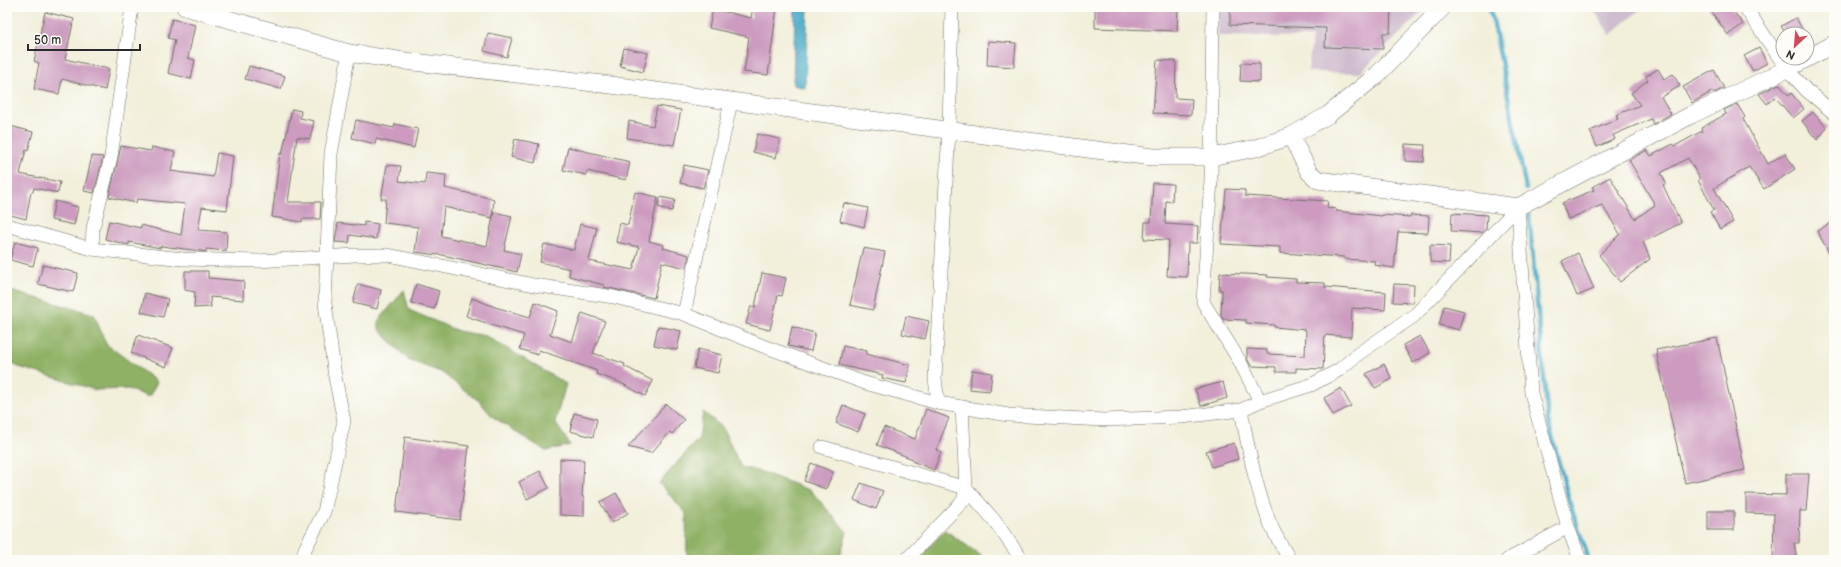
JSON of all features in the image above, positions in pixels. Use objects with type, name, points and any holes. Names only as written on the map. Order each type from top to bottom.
[{"type":"street","points":[[92,249],[93,228],[111,157],[132,7]]},
{"type":"street","points":[[185,7],[349,53],[611,85],[731,102],[1153,156],[1211,157],[1256,148],[1291,136],[1328,115],[1377,75],[1443,7]]},
{"type":"street","points":[[938,403],[935,378],[949,130],[952,7]]},
{"type":"street","points":[[1213,7],[1211,157],[1203,302],[1239,360],[1260,401]]},
{"type":"street","points":[[1745,7],[1787,69],[1806,90],[1834,113]]},
{"type":"street","points":[[7,225],[92,249],[183,259],[258,261],[388,255],[534,285],[614,297],[684,314],[763,346],[864,382],[938,403],[962,408],[975,408],[1008,415],[1104,420],[1181,417],[1241,410],[1260,401],[1311,385],[1332,374],[1414,316],[1518,207],[1692,115],[1787,69],[1834,44]]},
{"type":"street","points":[[302,560],[305,549],[324,512],[344,422],[335,377],[325,303],[331,154],[349,53]]},
{"type":"street","points":[[684,314],[731,102]]},
{"type":"street","points":[[1291,136],[1309,172],[1318,180],[1518,207]]},
{"type":"street","points":[[1518,207],[1531,393],[1568,527],[1580,560]]},
{"type":"street","points":[[906,560],[963,501],[966,488],[962,408]]},
{"type":"street","points":[[1241,410],[1251,462],[1262,503],[1274,531],[1290,560]]},
{"type":"street","points":[[822,447],[966,488],[994,520],[1022,560]]},
{"type":"street","points":[[1508,560],[1568,527]]},
{"type":"shaded area","points":[[1219,7],[1427,7],[1360,73],[1308,72],[1312,37],[1218,36]]},
{"type":"shaded area","points":[[1592,7],[1643,7],[1610,35]]},
{"type":"green space","points":[[7,290],[94,314],[106,344],[157,382],[149,397],[128,389],[96,390],[19,367],[7,361]]},
{"type":"green space","points":[[404,290],[409,310],[458,331],[486,336],[566,384],[555,422],[570,445],[546,451],[493,417],[479,401],[441,372],[408,360],[379,329],[379,320]]},
{"type":"green space","points":[[703,412],[722,427],[741,467],[765,473],[811,491],[847,532],[839,560],[687,560],[686,513],[659,483],[699,438]]},
{"type":"green space","points":[[945,530],[987,560],[917,560]]},
{"type":"water","points":[[795,7],[808,7],[805,88],[793,85]]},
{"type":"building","points":[[753,7],[777,7],[768,75],[744,72],[749,37],[709,28],[713,9],[751,18]]},
{"type":"building","points":[[1095,7],[1178,8],[1177,31],[1095,28]]},
{"type":"building","points":[[1230,7],[1391,7],[1390,33],[1383,33],[1383,49],[1325,47],[1326,28],[1230,25]]},
{"type":"building","points":[[1708,7],[1730,7],[1743,24],[1728,35]]},
{"type":"building","points":[[45,12],[74,19],[65,59],[109,69],[105,90],[62,79],[59,94],[34,89],[39,63],[34,61]]},
{"type":"building","points":[[1796,18],[1800,26],[1781,26]]},
{"type":"building","points":[[172,19],[195,25],[188,58],[195,60],[191,79],[168,73],[175,40],[168,38]]},
{"type":"building","points":[[488,33],[512,38],[507,57],[484,51]]},
{"type":"building","points":[[988,41],[1016,43],[1014,67],[987,65]]},
{"type":"building","points":[[624,48],[648,53],[643,72],[620,66]]},
{"type":"building","points":[[1759,48],[1767,63],[1753,71],[1744,56]]},
{"type":"building","points":[[1157,60],[1176,61],[1175,98],[1192,99],[1191,115],[1153,113]]},
{"type":"building","points":[[1241,63],[1260,64],[1260,82],[1240,81]]},
{"type":"building","points":[[249,66],[285,76],[281,89],[245,79]]},
{"type":"building","points":[[1658,69],[1664,79],[1673,74],[1680,86],[1661,97],[1671,114],[1653,124],[1651,119],[1613,135],[1615,139],[1597,147],[1590,131],[1618,119],[1616,115],[1640,105],[1631,93],[1648,80],[1646,76]]},
{"type":"building","points":[[1714,70],[1724,88],[1714,93],[1713,91],[1692,103],[1683,87]]},
{"type":"building","points":[[1779,84],[1789,96],[1791,93],[1804,109],[1793,118],[1775,97],[1767,104],[1759,94]]},
{"type":"building","points":[[1737,104],[1745,117],[1743,119],[1768,164],[1785,153],[1795,169],[1764,189],[1749,167],[1714,188],[1733,222],[1720,229],[1710,212],[1714,210],[1698,180],[1700,179],[1688,158],[1661,173],[1666,183],[1663,185],[1681,223],[1643,242],[1650,259],[1620,282],[1599,255],[1620,234],[1602,205],[1568,219],[1562,203],[1594,190],[1592,187],[1610,177],[1635,219],[1655,205],[1629,160],[1647,150],[1651,156],[1673,144],[1675,146],[1702,131],[1701,128],[1726,114],[1724,110]]},
{"type":"building","points":[[657,106],[681,110],[674,145],[627,138],[629,121],[653,126]]},
{"type":"building","points":[[292,109],[301,111],[300,118],[314,121],[310,139],[297,137],[288,202],[321,202],[320,219],[302,219],[302,222],[272,217],[280,153],[282,154]]},
{"type":"building","points":[[1813,112],[1827,128],[1817,140],[1802,121]]},
{"type":"building","points":[[356,120],[394,128],[395,124],[418,129],[414,148],[376,139],[375,144],[352,138]]},
{"type":"building","points":[[10,126],[33,132],[28,151],[26,150],[20,174],[60,182],[58,193],[34,188],[33,192],[31,192],[26,219],[7,214],[7,137]]},
{"type":"building","points":[[757,134],[780,139],[776,158],[753,152]]},
{"type":"building","points":[[515,139],[539,144],[535,163],[511,157]]},
{"type":"building","points":[[1405,144],[1425,145],[1424,162],[1405,161]]},
{"type":"building","points":[[121,146],[151,151],[152,147],[175,152],[171,171],[213,177],[217,153],[233,156],[227,210],[202,207],[198,230],[227,232],[226,251],[206,249],[206,252],[161,246],[160,248],[129,242],[129,245],[105,239],[109,221],[141,228],[141,225],[181,235],[185,204],[137,199],[136,203],[109,197]]},
{"type":"building","points":[[568,147],[630,162],[626,180],[587,171],[586,175],[563,170]]},
{"type":"building","points":[[92,156],[103,157],[94,193],[84,191]]},
{"type":"building","points":[[387,165],[401,166],[399,181],[425,184],[426,173],[446,175],[445,188],[494,199],[492,218],[444,207],[441,236],[487,246],[494,212],[512,216],[504,250],[521,254],[517,272],[438,254],[415,252],[418,227],[384,223],[386,199],[381,199]]},
{"type":"building","points":[[684,165],[708,170],[703,188],[680,183]]},
{"type":"building","points":[[1153,183],[1173,184],[1172,202],[1166,201],[1165,224],[1198,226],[1197,243],[1188,243],[1187,277],[1167,276],[1169,240],[1144,239],[1145,222],[1151,222]]},
{"type":"building","points":[[1226,189],[1245,190],[1245,196],[1328,201],[1327,208],[1336,209],[1336,211],[1382,216],[1429,216],[1428,233],[1398,232],[1394,268],[1374,265],[1375,261],[1344,259],[1344,257],[1280,253],[1280,247],[1221,244]]},
{"type":"building","points":[[635,192],[658,197],[649,241],[664,245],[663,248],[689,255],[686,268],[662,262],[654,298],[604,287],[604,285],[569,276],[570,269],[540,262],[544,244],[574,250],[580,224],[597,228],[589,261],[633,270],[639,247],[616,242],[620,223],[628,225]]},
{"type":"building","points":[[660,197],[675,200],[672,211],[658,207]]},
{"type":"building","points":[[55,201],[78,207],[74,225],[51,220]]},
{"type":"building","points":[[844,203],[868,208],[864,227],[840,221]]},
{"type":"building","points":[[1452,213],[1487,215],[1486,229],[1482,233],[1451,231]]},
{"type":"building","points":[[1834,221],[1834,262],[1817,231]]},
{"type":"building","points":[[364,222],[378,224],[376,239],[350,235],[349,243],[335,242],[338,223],[364,226]]},
{"type":"building","points":[[15,242],[38,248],[33,266],[10,260]]},
{"type":"building","points":[[1430,245],[1450,246],[1449,263],[1430,262]]},
{"type":"building","points":[[863,248],[885,252],[873,310],[850,305]]},
{"type":"building","points":[[1578,253],[1594,289],[1577,296],[1562,261]]},
{"type":"building","points":[[43,265],[78,273],[73,292],[38,284]]},
{"type":"building","points":[[185,271],[208,271],[208,278],[244,281],[243,300],[210,297],[211,307],[194,308],[195,292],[185,290]]},
{"type":"building","points":[[762,273],[786,278],[782,296],[778,295],[770,330],[746,324],[751,306],[755,307]]},
{"type":"building","points":[[1220,273],[1268,275],[1267,277],[1296,279],[1296,282],[1325,283],[1325,287],[1386,292],[1385,310],[1352,308],[1351,337],[1325,335],[1323,369],[1296,368],[1296,372],[1276,372],[1276,367],[1251,366],[1247,358],[1247,349],[1267,350],[1267,354],[1305,356],[1306,330],[1274,327],[1274,325],[1246,323],[1246,320],[1223,319],[1221,316],[1222,290],[1219,290]]},
{"type":"building","points":[[358,284],[381,290],[377,309],[353,303]]},
{"type":"building","points":[[416,284],[439,291],[434,309],[411,303]]},
{"type":"building","points":[[1394,284],[1414,285],[1413,303],[1393,302]]},
{"type":"building","points":[[145,293],[168,299],[163,317],[141,312]]},
{"type":"building","points":[[472,298],[495,307],[530,317],[535,302],[558,311],[550,334],[572,342],[582,313],[605,321],[593,353],[625,364],[624,366],[653,381],[645,396],[619,382],[596,374],[597,371],[539,350],[538,355],[520,349],[524,335],[466,316]]},
{"type":"building","points":[[1444,306],[1464,311],[1459,330],[1439,325]]},
{"type":"building","points":[[906,316],[929,321],[925,339],[902,334]]},
{"type":"building","points":[[658,326],[681,331],[677,350],[654,345]]},
{"type":"building","points":[[792,327],[815,333],[811,351],[788,346]]},
{"type":"building","points":[[138,335],[173,348],[166,367],[131,353]]},
{"type":"building","points":[[1420,336],[1430,353],[1413,363],[1403,345]]},
{"type":"building","points":[[1717,338],[1745,470],[1685,483],[1656,350]]},
{"type":"building","points":[[843,346],[867,351],[866,354],[910,365],[906,383],[882,378],[883,375],[839,365]]},
{"type":"building","points":[[698,349],[722,355],[718,373],[694,368]]},
{"type":"building","points":[[1384,364],[1392,379],[1375,388],[1366,374]]},
{"type":"building","points":[[972,370],[992,373],[990,391],[969,389]]},
{"type":"building","points":[[1223,382],[1227,398],[1201,406],[1195,389]]},
{"type":"building","points":[[1341,388],[1351,406],[1333,415],[1324,398]]},
{"type":"building","points":[[666,404],[684,420],[672,434],[670,432],[651,453],[628,447]]},
{"type":"building","points":[[843,405],[865,414],[858,432],[836,423]]},
{"type":"building","points":[[926,409],[949,418],[936,450],[941,452],[934,470],[912,461],[913,459],[877,445],[884,427],[915,439]]},
{"type":"building","points":[[574,413],[597,419],[593,437],[570,431]]},
{"type":"building","points":[[405,437],[469,446],[460,520],[396,512]]},
{"type":"building","points":[[1234,443],[1238,459],[1212,467],[1206,451]]},
{"type":"building","points":[[560,459],[584,460],[582,497],[584,497],[584,516],[560,515]]},
{"type":"building","points":[[811,463],[833,472],[826,489],[804,481]]},
{"type":"building","points":[[540,471],[549,488],[527,499],[519,482]]},
{"type":"building","points":[[1786,474],[1809,474],[1806,511],[1800,511],[1799,543],[1794,543],[1797,560],[1773,560],[1774,514],[1746,513],[1746,494],[1786,495]]},
{"type":"building","points":[[861,483],[883,491],[876,509],[854,500]]},
{"type":"building","points":[[616,493],[628,513],[612,523],[600,502]]},
{"type":"building","points":[[1708,511],[1734,511],[1734,530],[1708,530]]},
{"type":"waterway","points":[[1489,7],[1494,24],[1526,189]]},
{"type":"waterway","points":[[1529,215],[1548,421],[1570,504],[1589,560]]}]
